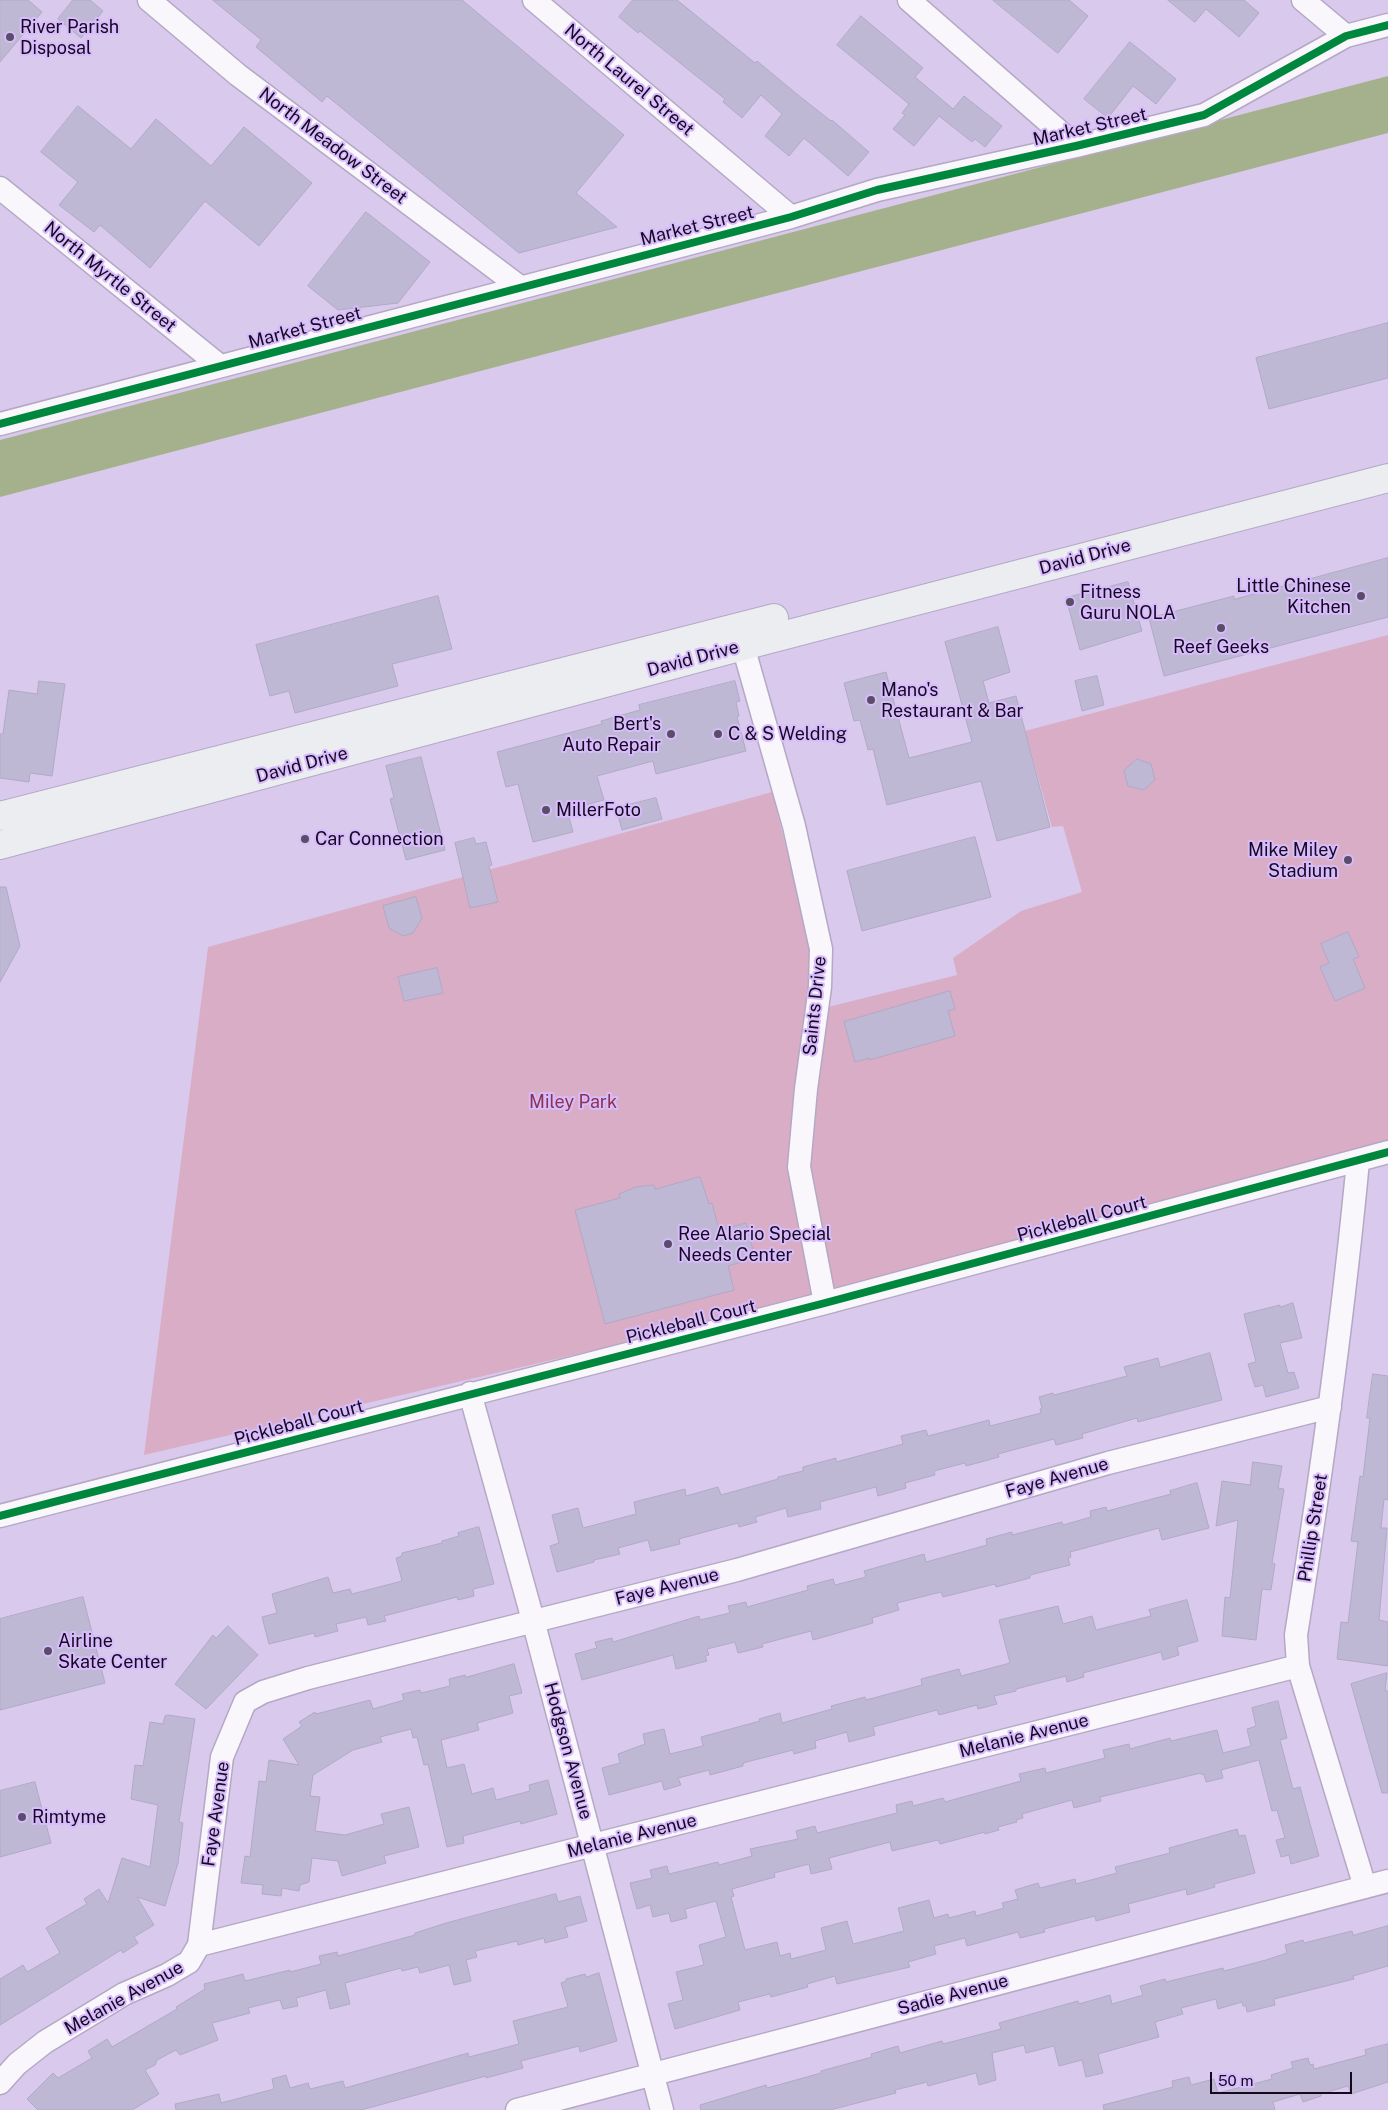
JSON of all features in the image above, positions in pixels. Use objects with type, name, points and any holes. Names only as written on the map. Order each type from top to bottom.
[{"type":"main road","name":"David Drive","points":[[0,845],[738,637],[1388,460]]},
{"type":"main road","name":"David Drive","points":[[0,816],[1388,478]]},
{"type":"street","name":"North Meadow Street","points":[[149,0],[238,75],[520,287]]},
{"type":"street","name":"North Laurel Street","points":[[534,0],[791,217]]},
{"type":"street","points":[[909,0],[1076,146]]},
{"type":"street","points":[[1302,0],[1346,36]]},
{"type":"street","name":"Market Street","points":[[0,424],[791,217],[877,190],[1076,146],[1204,115],[1346,36],[1388,24]]},
{"type":"street","name":"North Myrtle Street","points":[[0,188],[220,366]]},
{"type":"street","name":"Saints Drive","points":[[738,637],[794,826],[821,949],[820,987],[806,1089],[799,1167],[825,1303]]},
{"type":"street","name":"Pickleball Court","points":[[0,1516],[825,1303],[1388,1152]]},
{"type":"street","name":"Phillip Street","points":[[1358,1161],[1348,1267],[1330,1407],[1296,1635],[1298,1666],[1365,1887]]},
{"type":"street","name":"Hodgson Avenue","points":[[470,1394],[533,1620],[662,2110]]},
{"type":"street","name":"Faye Avenue","points":[[199,1946],[222,1757],[245,1702],[262,1692],[308,1678],[533,1620],[737,1570],[1108,1463],[1330,1407]]},
{"type":"street","name":"Melanie Avenue","points":[[1,2082],[17,2064],[45,2042],[124,1994],[167,1975],[188,1962],[199,1946],[1298,1666]]},
{"type":"street","name":"Sadie Avenue","points":[[517,2110],[1388,1881]]},
{"type":"green space","name":"Miley Park","points":[[1388,635],[1388,1146],[1359,1148],[1024,1250],[144,1455],[208,947],[772,792],[811,947],[808,1012],[957,975],[953,958],[1021,911],[1082,892],[1063,826],[1052,827],[1025,731]]},
{"type":"shaded area","points":[[1388,76],[1388,133],[0,497],[0,440]]},
{"type":"building","name":"River Parish Disposal","points":[[0,0],[28,0],[42,12],[0,62]]},
{"type":"building","points":[[73,0],[90,0],[103,11],[81,38],[58,19]]},
{"type":"building","points":[[213,0],[462,0],[624,135],[576,193],[617,227],[519,253],[327,96],[322,102],[256,47],[261,40]]},
{"type":"building","points":[[633,0],[677,0],[755,63],[757,61],[832,120],[869,152],[848,176],[804,138],[789,156],[765,136],[782,114],[761,95],[742,118],[723,102],[725,99],[640,31],[638,33],[619,17]]},
{"type":"building","points":[[993,0],[1069,0],[1088,16],[1058,53]]},
{"type":"building","points":[[1168,0],[1244,0],[1259,13],[1239,37],[1206,9],[1195,22]]},
{"type":"building","points":[[861,16],[923,68],[915,77],[953,109],[964,96],[1002,126],[985,147],[975,139],[972,142],[939,116],[914,146],[893,129],[905,115],[902,113],[909,104],[837,45]]},
{"type":"building","points":[[1130,42],[1176,79],[1156,104],[1133,86],[1108,118],[1084,99]]},
{"type":"building","points":[[78,106],[131,149],[156,119],[211,166],[244,127],[312,183],[259,246],[205,201],[150,268],[100,225],[94,232],[59,205],[78,182],[41,152]]},
{"type":"building","points":[[366,212],[430,262],[398,303],[338,310],[308,286]]},
{"type":"building","points":[[1388,323],[1388,378],[1269,409],[1256,358]]},
{"type":"building","points":[[1388,558],[1388,617],[1164,676],[1149,618],[1234,596],[1234,599]]},
{"type":"building","points":[[1128,582],[1142,631],[1080,650],[1066,598]]},
{"type":"building","points":[[438,596],[452,649],[392,664],[398,686],[295,713],[289,691],[270,696],[256,645]]},
{"type":"building","points":[[998,627],[1010,672],[983,681],[989,703],[1016,696],[1050,827],[997,841],[981,781],[887,805],[873,749],[868,750],[860,720],[854,721],[844,683],[886,672],[909,758],[972,742],[945,642]]},
{"type":"building","points":[[1097,676],[1104,705],[1082,711],[1075,681]]},
{"type":"building","points":[[39,681],[65,684],[52,776],[30,773],[29,782],[0,778],[0,734],[3,734],[9,690],[37,694]]},
{"type":"building","points":[[735,681],[740,701],[736,702],[739,716],[737,717],[746,751],[656,774],[653,761],[597,776],[604,800],[567,810],[573,832],[533,842],[518,784],[506,787],[497,752],[602,724],[601,721],[640,710],[639,705]]},
{"type":"building","points":[[421,757],[445,850],[406,860],[390,799],[394,798],[386,766]]},
{"type":"building","points":[[1137,759],[1151,764],[1155,780],[1144,790],[1128,786],[1124,771]]},
{"type":"building","points":[[656,798],[662,819],[622,830],[616,808]]},
{"type":"building","points":[[975,837],[991,897],[862,931],[847,871]]},
{"type":"building","points":[[474,838],[476,844],[486,842],[492,865],[489,866],[498,902],[470,908],[455,843]]},
{"type":"building","points":[[0,887],[6,887],[20,946],[0,982]]},
{"type":"building","points":[[416,897],[422,918],[413,933],[403,936],[389,928],[383,906]]},
{"type":"building","points":[[1348,932],[1359,957],[1353,959],[1365,988],[1335,1001],[1320,967],[1329,963],[1321,944]]},
{"type":"building","points":[[437,968],[443,993],[404,1001],[398,977]]},
{"type":"building","points":[[950,991],[955,1009],[948,1011],[955,1036],[869,1060],[869,1058],[855,1062],[844,1022]]},
{"type":"building","name":"Ree Alario Special Needs Center","points":[[700,1177],[709,1204],[712,1203],[719,1230],[746,1223],[755,1258],[728,1266],[734,1290],[605,1324],[575,1210],[620,1198],[619,1194],[636,1187],[654,1185],[655,1189]]},
{"type":"building","points":[[1293,1303],[1302,1338],[1280,1343],[1288,1373],[1294,1372],[1299,1388],[1266,1397],[1263,1385],[1255,1387],[1248,1364],[1256,1362],[1244,1314]]},
{"type":"building","points":[[1210,1353],[1222,1400],[1138,1422],[1137,1418],[1082,1434],[1083,1438],[1056,1445],[1054,1439],[998,1454],[999,1457],[966,1466],[965,1463],[934,1471],[935,1475],[905,1483],[906,1488],[878,1496],[876,1487],[820,1502],[821,1509],[788,1517],[786,1508],[755,1517],[757,1522],[739,1527],[738,1523],[679,1539],[680,1544],[651,1551],[648,1540],[618,1548],[620,1554],[557,1572],[550,1546],[559,1543],[552,1515],[578,1508],[583,1528],[636,1514],[634,1502],[685,1489],[686,1496],[718,1487],[721,1495],[803,1471],[803,1467],[836,1458],[836,1462],[903,1444],[901,1436],[926,1430],[928,1436],[989,1420],[990,1426],[1041,1413],[1040,1409],[1042,1408],[1039,1397],[1053,1393],[1054,1395],[1127,1376],[1124,1367],[1158,1358],[1160,1367]]},
{"type":"building","points":[[1373,1374],[1388,1376],[1388,1500],[1384,1499],[1381,1528],[1387,1528],[1379,1620],[1388,1622],[1388,1666],[1337,1659],[1341,1622],[1348,1623],[1358,1542],[1351,1541],[1360,1476],[1363,1477],[1370,1418],[1367,1418]]},
{"type":"building","points":[[1253,1462],[1282,1466],[1278,1488],[1284,1489],[1272,1563],[1275,1564],[1271,1590],[1262,1589],[1256,1640],[1222,1636],[1225,1597],[1230,1598],[1238,1520],[1216,1526],[1222,1481],[1250,1485]]},
{"type":"building","points":[[1197,1483],[1209,1528],[1162,1540],[1159,1528],[1070,1552],[1071,1557],[1068,1558],[1070,1565],[1030,1575],[1030,1578],[996,1587],[995,1584],[943,1597],[941,1592],[897,1603],[899,1610],[872,1618],[873,1623],[813,1640],[811,1631],[762,1644],[763,1647],[738,1653],[735,1642],[707,1649],[709,1655],[705,1656],[707,1661],[676,1669],[673,1655],[582,1680],[575,1654],[597,1648],[595,1642],[612,1638],[613,1642],[699,1616],[700,1620],[730,1613],[728,1606],[746,1602],[747,1607],[808,1590],[807,1586],[833,1579],[835,1585],[866,1577],[864,1571],[924,1554],[926,1562],[987,1545],[986,1539],[1012,1532],[1012,1535],[1062,1522],[1063,1525],[1091,1517],[1090,1511],[1106,1507],[1107,1511],[1171,1494],[1170,1491]]},
{"type":"building","points":[[479,1527],[494,1584],[473,1589],[474,1596],[458,1600],[457,1597],[384,1616],[386,1621],[368,1625],[366,1617],[336,1624],[338,1631],[315,1637],[314,1633],[269,1644],[262,1617],[277,1613],[272,1594],[328,1577],[333,1593],[350,1589],[352,1594],[402,1581],[396,1558],[402,1556],[402,1553],[442,1543],[442,1541],[459,1536],[458,1533]]},
{"type":"building","name":"Airline Skate Center","points":[[83,1597],[105,1683],[0,1710],[0,1619]]},
{"type":"building","points":[[1187,1600],[1198,1641],[1177,1647],[1179,1655],[1163,1660],[1161,1652],[1083,1673],[1084,1677],[1067,1682],[1066,1676],[1016,1689],[1016,1691],[994,1696],[997,1704],[978,1709],[977,1705],[939,1715],[937,1710],[873,1727],[875,1735],[849,1742],[847,1732],[815,1741],[816,1748],[794,1754],[793,1750],[743,1763],[743,1766],[710,1775],[709,1770],[678,1778],[681,1785],[664,1790],[662,1781],[609,1795],[602,1768],[620,1763],[618,1754],[645,1744],[643,1734],[664,1729],[670,1754],[703,1746],[701,1737],[760,1721],[759,1719],[780,1713],[782,1723],[832,1709],[831,1706],[865,1697],[866,1700],[922,1685],[921,1679],[959,1669],[961,1676],[1010,1663],[999,1620],[1058,1606],[1063,1624],[1092,1616],[1096,1630],[1151,1616],[1149,1610]]},
{"type":"building","points":[[228,1626],[258,1655],[206,1709],[175,1684],[213,1635],[216,1638]]},
{"type":"building","points":[[514,1664],[522,1693],[509,1696],[513,1713],[477,1723],[479,1730],[441,1740],[447,1768],[464,1764],[472,1794],[493,1788],[496,1800],[530,1791],[529,1785],[548,1780],[557,1814],[521,1824],[520,1821],[463,1836],[464,1843],[447,1847],[428,1764],[424,1765],[417,1737],[413,1738],[411,1729],[380,1737],[382,1742],[353,1750],[313,1775],[310,1796],[320,1797],[315,1831],[345,1835],[384,1824],[381,1814],[409,1807],[419,1847],[384,1856],[386,1863],[342,1876],[338,1861],[312,1858],[309,1882],[300,1885],[299,1891],[282,1888],[281,1896],[262,1894],[263,1885],[241,1883],[245,1856],[250,1857],[259,1781],[266,1782],[269,1760],[299,1765],[283,1739],[302,1726],[299,1722],[315,1712],[316,1714],[370,1700],[373,1709],[404,1700],[402,1694],[420,1690],[421,1693],[450,1686],[449,1679],[465,1675],[466,1677]]},
{"type":"building","points":[[1387,1673],[1385,1691],[1388,1691],[1388,1793],[1382,1793],[1351,1684]]},
{"type":"building","points":[[1278,1701],[1287,1738],[1280,1740],[1293,1789],[1300,1787],[1319,1856],[1291,1864],[1289,1855],[1281,1857],[1276,1840],[1285,1838],[1277,1810],[1272,1811],[1259,1760],[1221,1770],[1223,1778],[1206,1782],[1204,1774],[1202,1775],[1201,1773],[1100,1797],[1101,1801],[1074,1808],[1072,1800],[1022,1814],[1023,1818],[1016,1820],[1017,1822],[998,1827],[999,1830],[985,1834],[985,1832],[940,1844],[938,1840],[892,1851],[890,1842],[829,1858],[832,1869],[811,1874],[809,1864],[774,1873],[775,1877],[732,1889],[734,1896],[731,1897],[745,1950],[777,1942],[780,1956],[790,1953],[791,1959],[826,1950],[821,1928],[847,1921],[853,1944],[904,1931],[898,1908],[929,1900],[934,1918],[948,1914],[949,1918],[975,1911],[976,1916],[1004,1908],[1002,1903],[1018,1899],[1015,1890],[1038,1883],[1040,1888],[1075,1879],[1076,1884],[1117,1873],[1115,1867],[1170,1853],[1169,1848],[1237,1829],[1239,1836],[1245,1835],[1255,1873],[1214,1884],[1215,1887],[1187,1895],[1186,1889],[1128,1904],[1130,1912],[1096,1921],[1095,1916],[1044,1929],[1045,1932],[1020,1938],[1018,1932],[967,1946],[965,1938],[934,1946],[936,1954],[908,1962],[910,1967],[837,1984],[835,1976],[807,1984],[808,1987],[771,1997],[770,1994],[738,2002],[740,2010],[675,2029],[668,2004],[683,2000],[676,1972],[704,1965],[699,1945],[726,1937],[716,1901],[685,1909],[687,1918],[671,1922],[669,1913],[653,1917],[650,1905],[637,1909],[630,1883],[652,1878],[650,1870],[667,1866],[669,1874],[718,1862],[719,1865],[752,1856],[750,1849],[798,1839],[796,1831],[815,1826],[817,1833],[897,1813],[896,1805],[912,1801],[913,1806],[943,1798],[945,1802],[1021,1781],[1019,1774],[1045,1768],[1046,1773],[1105,1758],[1103,1750],[1129,1744],[1130,1749],[1170,1738],[1171,1741],[1217,1730],[1223,1753],[1251,1746],[1247,1729],[1256,1726],[1252,1708]]},
{"type":"building","points":[[165,1716],[195,1719],[179,1822],[183,1823],[178,1863],[165,1906],[137,1897],[154,1925],[134,1937],[138,1943],[123,1953],[121,1950],[0,2025],[0,1979],[23,1965],[27,1972],[60,1953],[46,1928],[87,1904],[84,1899],[99,1889],[108,1903],[122,1858],[150,1867],[158,1805],[131,1799],[135,1765],[143,1766],[150,1722],[163,1724]]},
{"type":"building","name":"Rimtyme","points":[[35,1782],[51,1843],[0,1857],[0,1791]]},
{"type":"building","points":[[556,1894],[558,1902],[580,1896],[587,1921],[565,1927],[568,1937],[545,1943],[544,1938],[518,1945],[517,1941],[475,1951],[477,1957],[466,1960],[471,1981],[454,1985],[449,1965],[420,1973],[418,1967],[402,1971],[401,1968],[345,1983],[350,2004],[330,2009],[326,1990],[296,1998],[298,2006],[283,2009],[280,2000],[248,2008],[250,2013],[212,2023],[218,2040],[180,2055],[176,2050],[157,2060],[155,2065],[145,2070],[159,2094],[132,2110],[38,2110],[27,2099],[53,2073],[58,2078],[92,2058],[88,2051],[107,2039],[112,2047],[177,2009],[176,2007],[205,1989],[204,1984],[243,1974],[245,1981],[290,1970],[290,1972],[321,1964],[319,1956],[337,1952],[338,1956],[415,1935],[415,1933],[446,1923]]},
{"type":"building","points":[[1388,1926],[1388,1966],[1353,1976],[1354,1979],[1274,1999],[1275,2005],[1247,2012],[1246,2006],[1243,2006],[1242,2002],[1218,2009],[1216,1999],[1181,2008],[1183,2014],[1155,2022],[1159,2037],[1098,2054],[1103,2073],[1086,2077],[1082,2060],[1059,2066],[1054,2046],[1026,2053],[1024,2045],[992,2053],[996,2080],[979,2085],[976,2073],[928,2086],[927,2082],[895,2090],[896,2093],[830,2110],[701,2110],[700,2105],[766,2085],[767,2088],[821,2073],[821,2071],[872,2057],[871,2054],[898,2046],[900,2053],[942,2041],[943,2044],[1001,2029],[999,2023],[1078,2001],[1079,2004],[1110,1995],[1112,2004],[1143,1995],[1140,1986],[1165,1979],[1166,1982],[1223,1968],[1224,1971],[1287,1953],[1285,1945],[1303,1940],[1304,1943],[1352,1931],[1353,1935]]},
{"type":"building","points":[[599,1973],[617,2041],[580,2052],[579,2046],[521,2061],[523,2068],[486,2078],[486,2076],[361,2110],[176,2110],[175,2104],[219,2094],[221,2103],[274,2089],[272,2079],[286,2075],[290,2088],[308,2083],[310,2089],[343,2081],[345,2088],[468,2053],[469,2057],[519,2044],[513,2021],[568,2007],[561,1983],[566,1981],[566,1979],[585,1974],[586,1977]]},
{"type":"building","points":[[1388,2044],[1388,2082],[1351,2094],[1348,2086],[1321,2094],[1321,2096],[1303,2102],[1300,2094],[1273,2102],[1275,2110],[1104,2110],[1103,2105],[1173,2087],[1172,2081],[1189,2077],[1191,2085],[1214,2079],[1218,2093],[1272,2079],[1271,2075],[1293,2068],[1291,2062],[1308,2058],[1310,2065],[1313,2064],[1314,2069],[1366,2055],[1365,2050]]},
{"type":"cycle path","points":[[0,424],[791,217],[877,190],[1076,146],[1204,115],[1346,36],[1388,25]]},
{"type":"cycle path","points":[[0,1516],[825,1303],[1388,1152]]},
{"type":"place","name":"River Parish Disposal","points":[[10,37]]},
{"type":"place","name":"Little Chinese Kitchen","points":[[1361,596]]},
{"type":"place","name":"Fitness Guru NOLA","points":[[1070,602]]},
{"type":"place","name":"Reef Geeks","points":[[1221,628]]},
{"type":"place","name":"Mano's Restaurant & Bar","points":[[871,700]]},
{"type":"place","name":"Bert's Auto Repair","points":[[671,734]]},
{"type":"place","name":"C & S Welding","points":[[718,734]]},
{"type":"place","name":"MillerFoto","points":[[546,810]]},
{"type":"place","name":"Car Connection","points":[[305,839]]},
{"type":"place","name":"Mike Miley Stadium","points":[[1348,860]]},
{"type":"place","name":"Ree Alario Special Needs Center","points":[[668,1244]]},
{"type":"place","name":"Airline Skate Center","points":[[48,1651]]},
{"type":"place","name":"Rimtyme","points":[[22,1817]]}]
